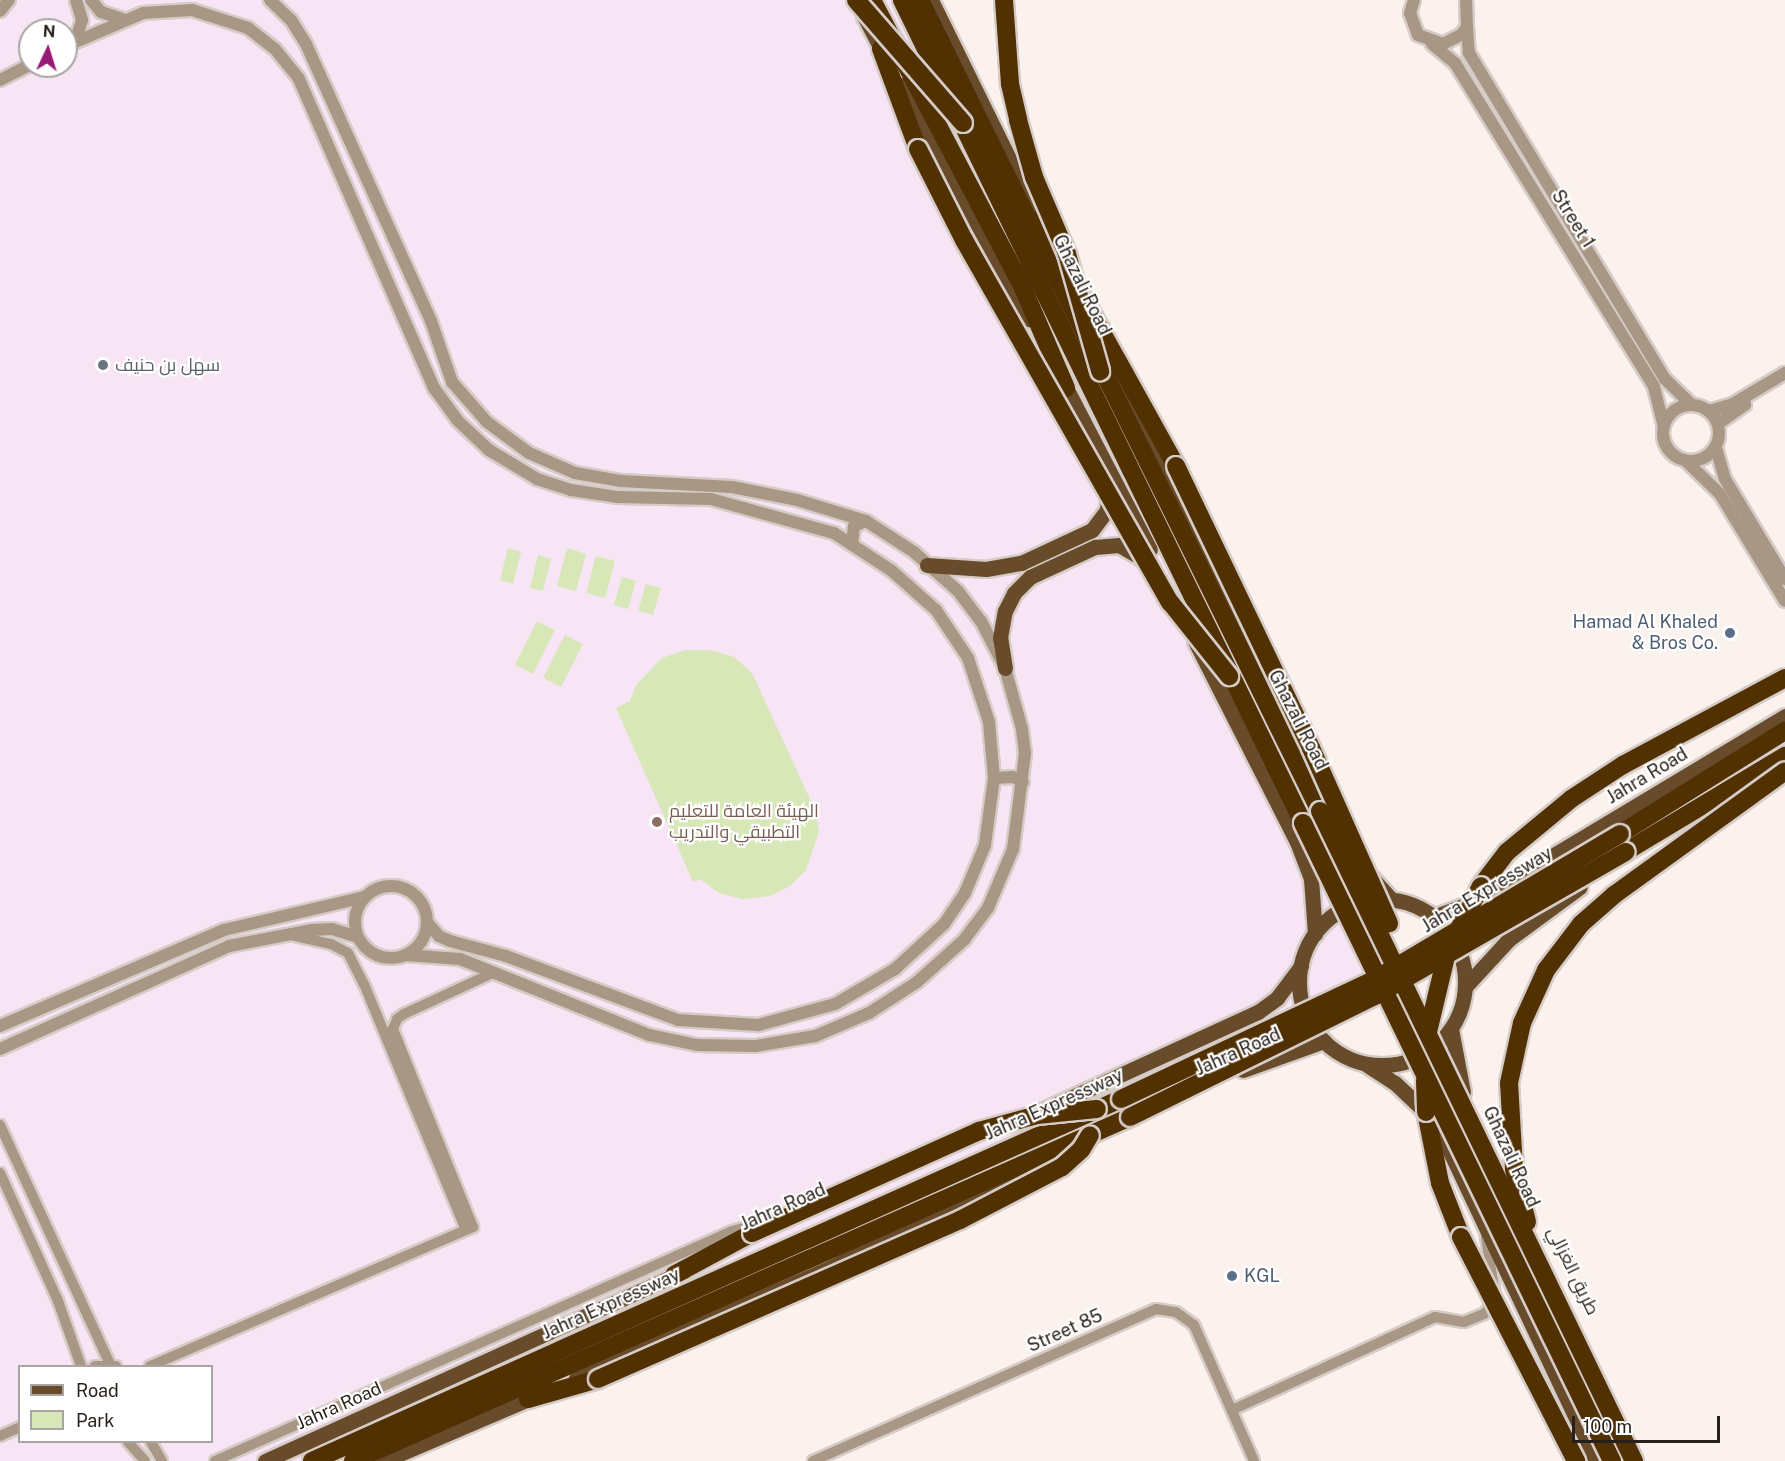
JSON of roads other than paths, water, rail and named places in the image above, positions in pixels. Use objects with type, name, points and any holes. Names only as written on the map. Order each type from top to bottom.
[{"type":"highway","points":[[856,0],[963,123]]},
{"type":"highway","points":[[872,0],[1023,288],[1066,388]]},
{"type":"highway","name":"Ghazali Road","points":[[902,0],[1612,1461]]},
{"type":"highway","name":"Ghazali Road","points":[[920,0],[1100,371],[1425,1023],[1634,1461]]},
{"type":"highway","points":[[1004,0],[1010,84],[1018,120],[1034,177],[1067,254],[1100,371]]},
{"type":"highway","points":[[881,49],[918,149],[964,240],[1170,602],[1229,676]]},
{"type":"highway","points":[[1039,220],[1176,466],[1374,888],[1417,986],[1425,1023]]},
{"type":"highway","points":[[1576,1461],[1470,1255],[1440,1183],[1428,1124],[1425,1075],[1428,1029],[1440,976],[1456,929],[1481,886],[1539,823],[1623,765],[1785,678]]},
{"type":"highway","name":"Jahra Expressway","points":[[312,1461],[1274,1030],[1423,953],[1785,731]]},
{"type":"highway","name":"Jahra Expressway","points":[[353,1461],[1090,1136],[1278,1046],[1423,970],[1785,756]]},
{"type":"highway","points":[[1538,1261],[1514,1169],[1509,1126],[1511,1073],[1532,995],[1561,946],[1614,895],[1785,771]]},
{"type":"highway","points":[[674,1275],[752,1233],[979,1131],[1037,1115],[1097,1109]]},
{"type":"highway","points":[[528,1399],[598,1379],[960,1220],[1062,1167],[1081,1150],[1090,1136]]},
{"type":"main road","points":[[856,0],[1104,457],[1297,842],[1311,879],[1315,934]]},
{"type":"main road","name":"Ghazali Road","points":[[931,0],[1352,852],[1392,900]]},
{"type":"main road","points":[[927,565],[987,569],[1021,563],[1092,530],[1107,510],[1109,489],[1104,457]]},
{"type":"main road","points":[[1005,668],[1000,638],[1005,611],[1014,593],[1030,577],[1095,547],[1119,545],[1140,554],[1162,576]]},
{"type":"main road","name":"Jahra Road","points":[[1433,917],[1479,900],[1785,716]]},
{"type":"main road","points":[[1465,987],[1508,940],[1563,898],[1785,766]]},
{"type":"main road","points":[[1363,1063],[1388,1065],[1412,1059],[1434,1047],[1450,1029],[1461,1009],[1465,987],[1461,956],[1445,928],[1433,917],[1392,900],[1357,903],[1335,914],[1315,934],[1301,966],[1301,1001],[1310,1023],[1324,1041],[1395,1083],[1436,1122],[1486,1234],[1596,1461]]},
{"type":"main road","name":"Jahra Road","points":[[265,1461],[674,1275],[803,1220],[1258,1012],[1277,998],[1301,966]]},
{"type":"main road","name":"طريق الغزالي","points":[[1450,1029],[1460,1084],[1644,1461]]},
{"type":"main road","name":"Jahra Road","points":[[383,1461],[833,1266],[1244,1070],[1324,1041]]},
{"type":"street","points":[[0,11],[9,0]]},
{"type":"street","points":[[76,0],[81,20],[78,27]]},
{"type":"street","points":[[91,0],[101,12],[123,19]]},
{"type":"street","points":[[0,1049],[230,946],[282,933],[332,929],[358,937],[378,956],[445,955],[495,972],[649,1035],[697,1045],[755,1046],[815,1036],[870,1013],[915,984],[965,939],[988,908],[1013,849],[1023,782],[1022,729],[1005,668],[981,621],[958,591],[927,565],[866,521],[797,500],[732,487],[621,481],[574,473],[529,453],[487,422],[452,382],[431,321],[306,44],[291,20],[270,0]]},
{"type":"street","name":"Street 1","points":[[1414,0],[1412,24],[1418,35],[1455,63],[1648,376],[1658,396],[1664,424]]},
{"type":"street","name":"Street 1","points":[[1466,0],[1469,53],[1665,379],[1691,404]]},
{"type":"street","points":[[0,1026],[224,930],[365,897],[385,887],[404,889],[420,902],[427,922],[439,936],[450,941],[506,956],[678,1020],[758,1025],[835,1004],[901,964],[944,924],[965,893],[985,845],[994,778],[989,722],[968,658],[936,610],[892,571],[834,533],[785,517],[711,499],[618,497],[571,490],[537,479],[489,450],[458,420],[435,388],[315,110],[289,64],[249,28],[211,14],[167,11],[123,19],[78,40]]},
{"type":"street","points":[[1432,44],[1453,42],[1467,27]]},
{"type":"street","points":[[0,80],[18,71]]},
{"type":"street","points":[[1709,411],[1733,404],[1785,373]]},
{"type":"street","points":[[1719,423],[1785,381]]},
{"type":"street","points":[[1785,579],[1725,479],[1716,448],[1719,423],[1709,411],[1691,404],[1674,410],[1664,424],[1662,434],[1670,452],[1686,461],[1720,494],[1785,601]]},
{"type":"street","points":[[1686,461],[1708,456],[1716,448]]},
{"type":"street","points":[[785,517],[792,514],[797,500]]},
{"type":"street","points":[[852,545],[854,526],[866,521]]},
{"type":"street","points":[[994,778],[1013,777],[1023,782]]},
{"type":"street","points":[[358,937],[356,916],[365,897]]},
{"type":"street","points":[[405,955],[421,942],[427,922]]},
{"type":"street","points":[[224,930],[230,946]]},
{"type":"street","points":[[282,933],[331,944],[348,953],[364,984],[470,1229]]},
{"type":"street","points":[[190,943],[197,960]]},
{"type":"street","points":[[901,964],[915,984]]},
{"type":"street","points":[[470,1229],[393,1029],[393,1023],[404,1014],[495,972]]},
{"type":"street","points":[[0,1125],[113,1365]]},
{"type":"street","points":[[0,1173],[58,1300],[81,1365]]},
{"type":"street","points":[[215,1461],[732,1231],[803,1220]]},
{"type":"street","points":[[152,1365],[470,1229]]},
{"type":"street","points":[[1232,1410],[1435,1317],[1470,1321],[1493,1304],[1486,1234]]},
{"type":"street","name":"Street 85","points":[[813,1461],[839,1456],[1156,1309],[1176,1312],[1194,1325],[1254,1461]]},
{"type":"street","points":[[0,1436],[18,1428]]},
{"type":"street","points":[[129,1443],[145,1461]]},
{"type":"street","points":[[152,1443],[162,1461]]},
{"type":"place","name":"سهل بن حنيف","points":[[103,365]]},
{"type":"place","name":"Hamad Al Khaled & Bros Co.","points":[[1730,633]]},
{"type":"place","name":"الهيئة العامة للتعليم التطبيقي والتدريب","points":[[657,822]]},
{"type":"place","name":"KGL","points":[[1232,1276]]}]
